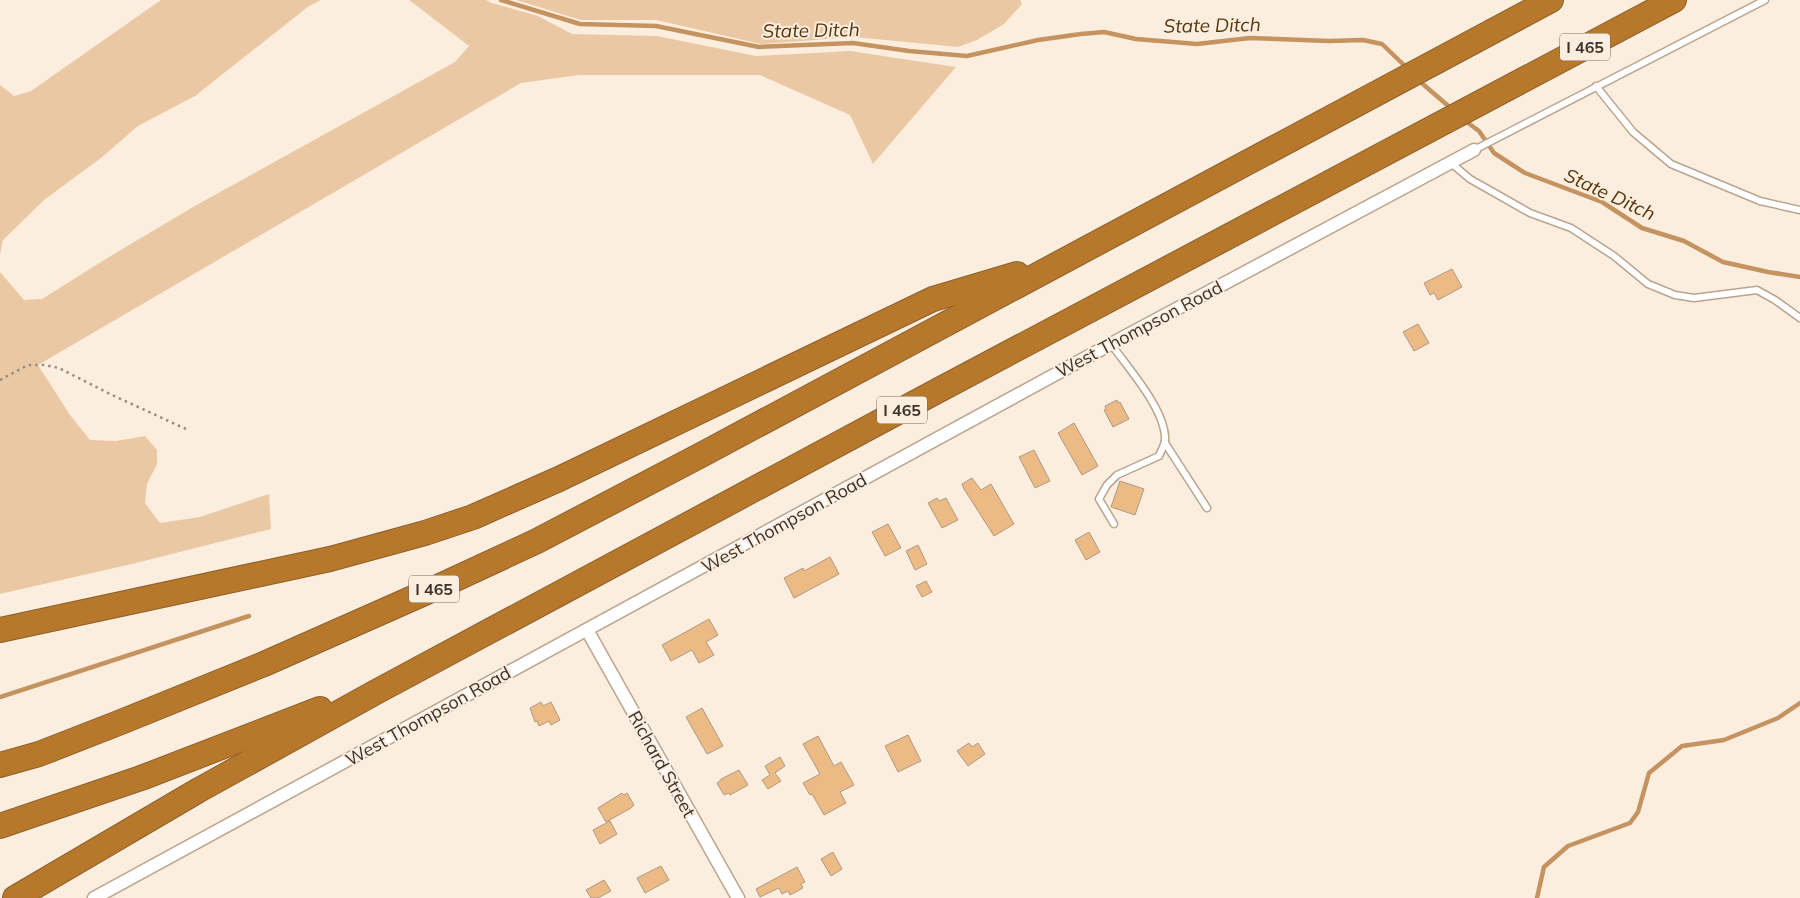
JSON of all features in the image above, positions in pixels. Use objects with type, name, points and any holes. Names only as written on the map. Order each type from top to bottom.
[{"type":"highway","name":"I 465","points":[[0,765],[39,754],[264,664],[438,587],[537,540],[635,490],[1067,260],[1551,0]]},
{"type":"highway","name":"I 465","points":[[0,826],[141,778],[345,699],[376,692],[938,390],[1674,0]]},
{"type":"highway","points":[[0,630],[339,556],[426,533],[473,517],[559,479],[933,299],[1067,260]]},
{"type":"highway","points":[[15,898],[199,790],[376,692]]},
{"type":"street","name":"West Thompson Road","points":[[94,898],[1111,344],[1474,150]]},
{"type":"street","name":"Richard Street","points":[[587,630],[738,898]]},
{"type":"lane","points":[[1474,150],[1765,0]]},
{"type":"lane","points":[[1596,86],[1633,132],[1671,164],[1760,201],[1800,210]]},
{"type":"lane","points":[[1451,163],[1470,179],[1530,213],[1570,228],[1614,256],[1648,284],[1675,295],[1694,298],[1757,290],[1800,318]]},
{"type":"lane","points":[[1111,344],[1155,405],[1164,428],[1165,443],[1206,508]]},
{"type":"lane","points":[[1114,524],[1099,499],[1107,485],[1117,475],[1159,456],[1165,443]]},
{"type":"path","points":[[0,380],[28,365],[44,365],[59,368],[186,429]]},
{"type":"shaded area","points":[[161,0],[321,0],[309,6],[195,96],[138,126],[101,158],[44,200],[3,240],[0,254],[0,85],[14,96],[31,91]]},
{"type":"shaded area","points":[[409,0],[486,0],[538,16],[572,34],[657,36],[756,56],[850,51],[956,67],[873,164],[850,115],[760,75],[579,75],[521,83],[38,365],[70,415],[90,440],[116,441],[145,436],[157,450],[157,464],[147,484],[145,503],[160,523],[200,517],[269,494],[271,529],[136,563],[0,594],[0,272],[24,300],[42,299],[193,207],[455,62],[469,46]]},
{"type":"shaded area","points":[[516,0],[1020,0],[1022,4],[1004,24],[977,40],[958,47],[854,37],[761,44],[656,20],[581,20]]},
{"type":"building","points":[[1452,269],[1462,287],[1438,300],[1434,293],[1430,295],[1424,283]]},
{"type":"building","points":[[1418,324],[1429,343],[1414,351],[1403,332]]},
{"type":"building","points":[[1117,400],[1129,419],[1113,427],[1104,410],[1106,409],[1105,406]]},
{"type":"building","points":[[1074,423],[1098,466],[1082,475],[1058,433]]},
{"type":"building","points":[[1034,450],[1050,481],[1035,488],[1019,457]]},
{"type":"building","points":[[972,478],[981,490],[991,484],[1014,524],[994,536],[962,484]]},
{"type":"building","points":[[1120,481],[1144,489],[1135,515],[1111,507]]},
{"type":"building","points":[[937,498],[939,501],[946,498],[958,520],[942,528],[928,503]]},
{"type":"building","points":[[888,524],[901,548],[885,556],[872,532]]},
{"type":"building","points":[[1089,532],[1100,552],[1086,560],[1075,540]]},
{"type":"building","points":[[918,545],[927,564],[915,570],[906,551]]},
{"type":"building","points":[[830,557],[839,574],[794,598],[784,578],[803,568],[804,571]]},
{"type":"building","points":[[926,581],[932,592],[922,597],[916,586]]},
{"type":"building","points":[[709,619],[718,635],[706,642],[714,655],[699,663],[692,650],[671,661],[662,645]]},
{"type":"building","points":[[541,702],[543,706],[551,702],[560,720],[551,725],[549,721],[539,726],[537,721],[535,722],[530,708]]},
{"type":"building","points":[[702,708],[723,746],[707,754],[686,717]]},
{"type":"building","points":[[908,735],[921,761],[898,772],[885,746]]},
{"type":"building","points":[[818,736],[834,766],[841,762],[854,785],[840,792],[846,803],[824,815],[803,783],[820,774],[803,744]]},
{"type":"building","points":[[969,743],[972,747],[978,743],[985,754],[968,766],[957,751]]},
{"type":"building","points":[[780,757],[785,766],[775,773],[781,781],[768,789],[762,780],[770,775],[765,766]]},
{"type":"building","points":[[739,770],[748,785],[730,795],[729,793],[724,795],[717,783]]},
{"type":"building","points":[[622,793],[624,795],[627,793],[634,805],[606,822],[598,808]]},
{"type":"building","points":[[610,821],[617,834],[600,844],[593,830]]},
{"type":"building","points":[[833,852],[842,869],[831,876],[821,859]]},
{"type":"building","points":[[661,866],[669,880],[645,893],[637,878]]},
{"type":"building","points":[[797,867],[805,882],[801,884],[803,888],[790,895],[788,891],[782,894],[779,888],[760,897],[756,889]]},
{"type":"building","points":[[604,880],[611,891],[598,898],[591,898],[586,890]]},
{"type":"waterway","name":"State Ditch","points":[[501,0],[580,24],[656,26],[759,47],[853,43],[909,51],[967,56],[1038,40],[1104,32],[1136,39],[1197,44],[1250,38],[1329,41],[1363,40],[1382,44],[1407,68]]},
{"type":"waterway","name":"State Ditch","points":[[1417,79],[1453,110]]},
{"type":"waterway","name":"State Ditch","points":[[1464,120],[1479,131],[1494,153],[1525,173],[1602,202],[1642,228],[1684,241],[1723,262],[1800,277]]},
{"type":"waterway","points":[[0,697],[249,616]]},
{"type":"waterway","name":"State Ditch","points":[[1537,898],[1544,867],[1568,846],[1630,823],[1638,812],[1649,773],[1682,746],[1724,740],[1778,718],[1800,703]]}]
